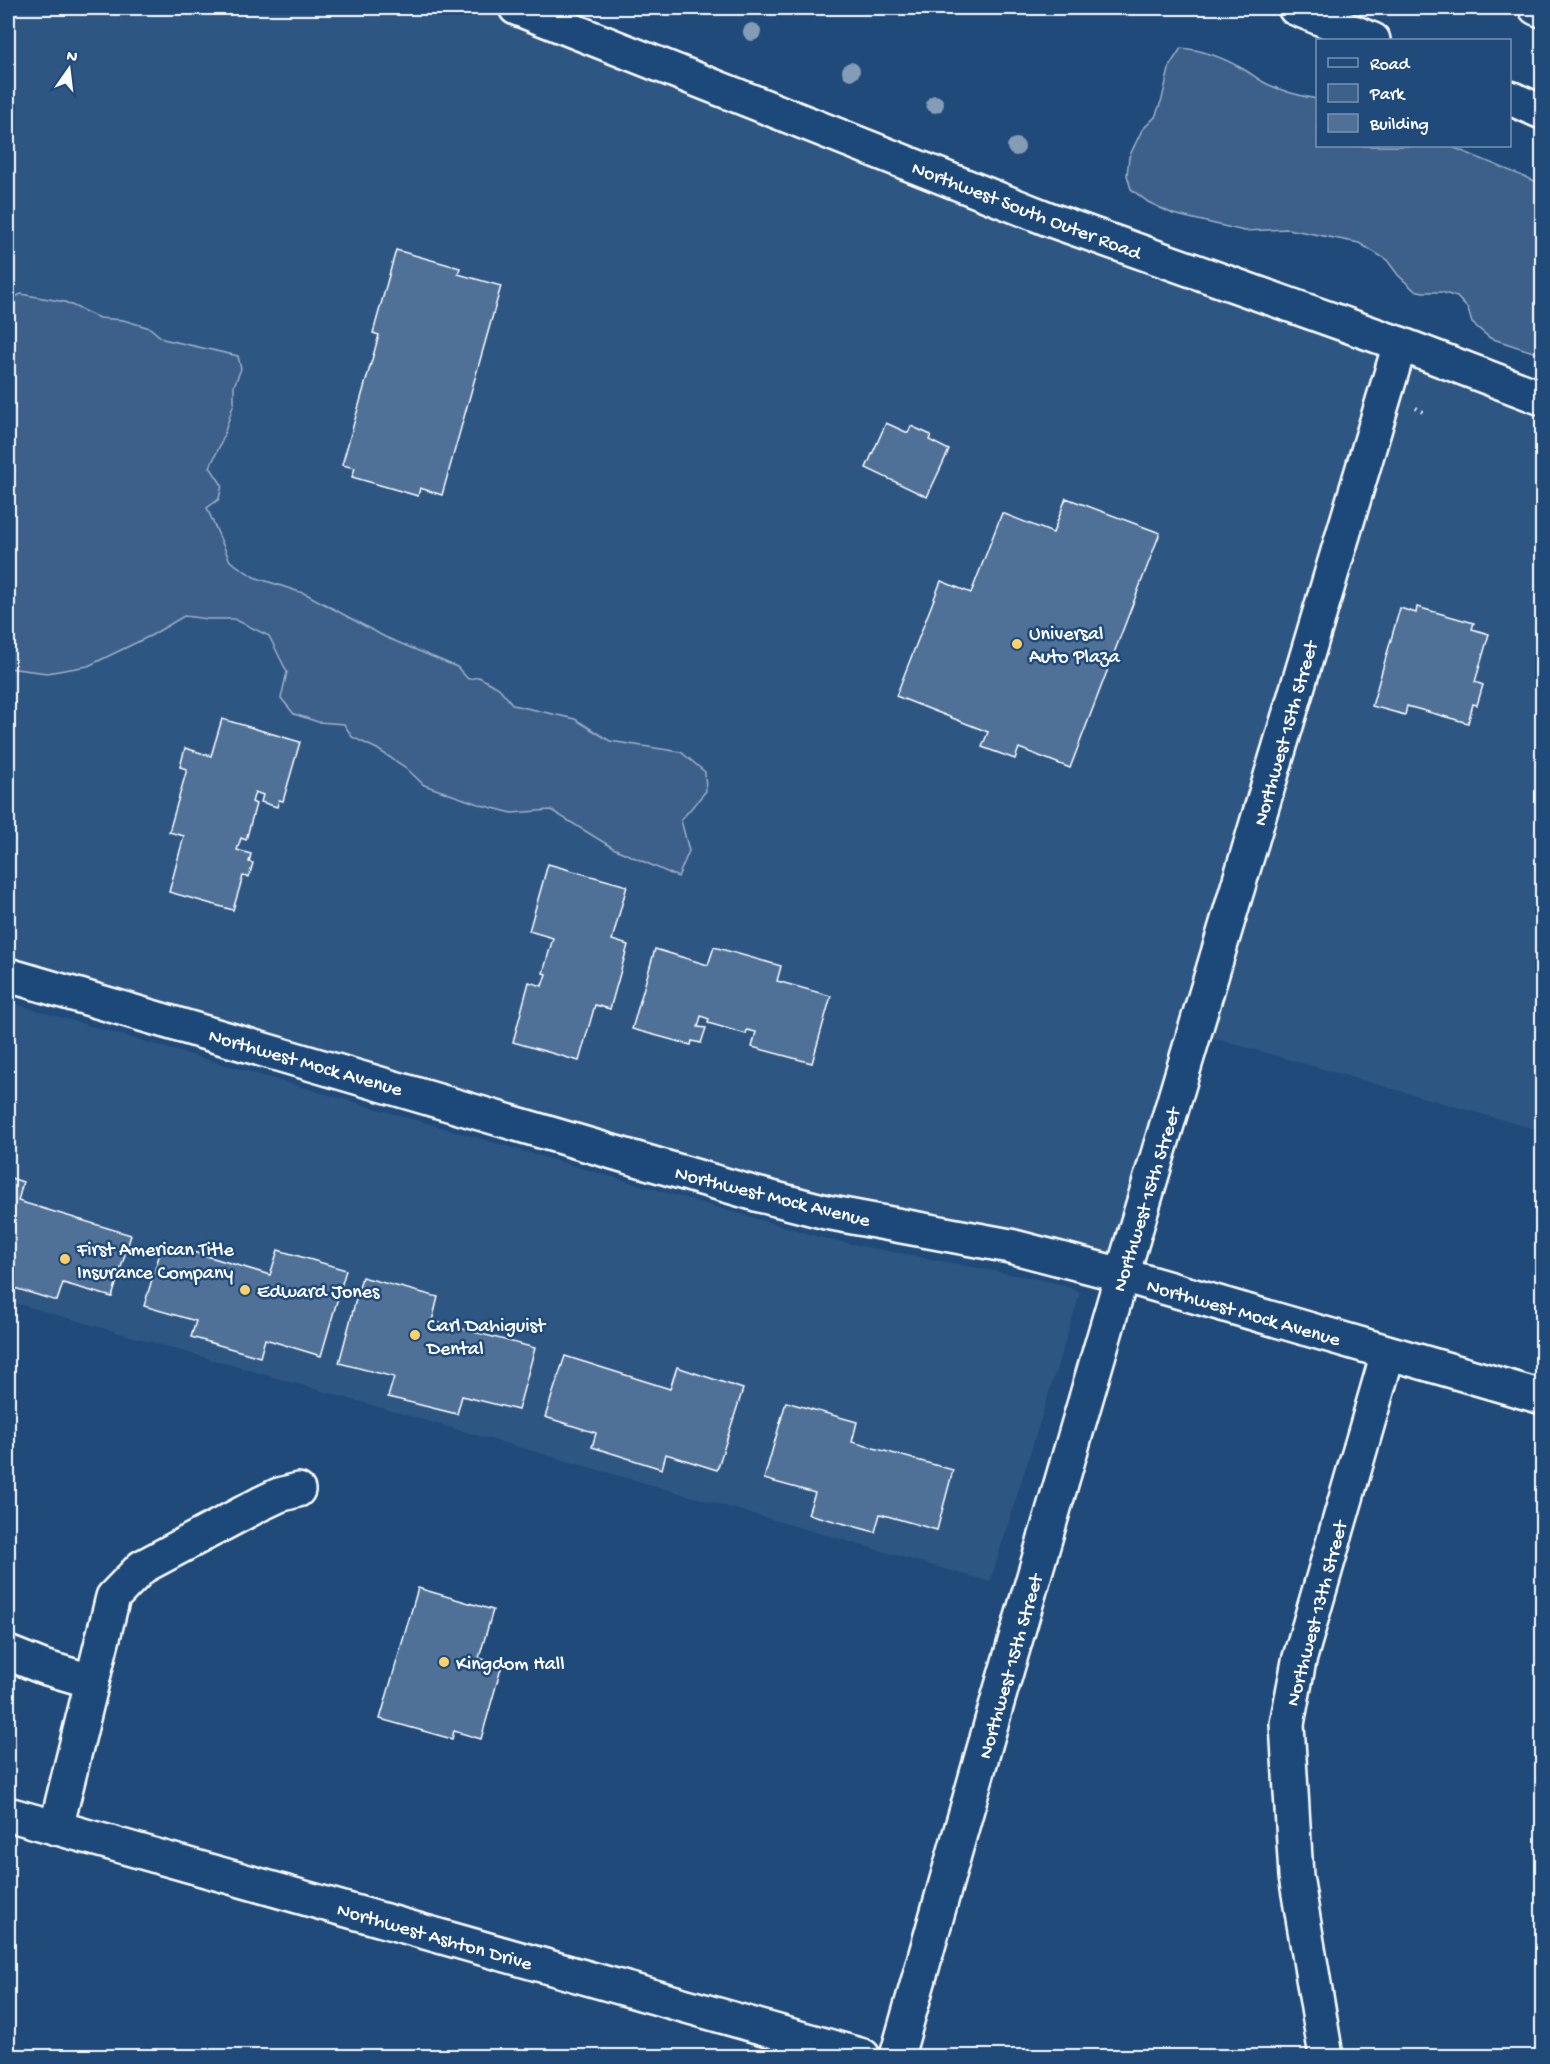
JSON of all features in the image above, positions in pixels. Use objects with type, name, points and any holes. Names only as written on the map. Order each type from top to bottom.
[{"type":"main road","name":"Northwest South Outer Road","points":[[516,8],[1051,220],[1400,344],[1542,398]]},
{"type":"main road","points":[[1294,8],[1371,39]]},
{"type":"main road","points":[[1536,8],[1542,10]]},
{"type":"main road","points":[[1511,99],[1542,112]]},
{"type":"main road","name":"Northwest 15th Street","points":[[897,2056],[1122,1275],[1400,344]]},
{"type":"main road","name":"Northwest Mock Avenue","points":[[8,975],[756,1194],[826,1212],[1010,1246],[1122,1275],[1542,1397]]},
{"type":"main road","name":"Northwest 13th Street","points":[[1326,2056],[1296,1876],[1287,1724],[1299,1661],[1388,1353]]},
{"type":"main road","points":[[56,1828],[113,1597],[142,1567],[260,1504],[279,1495],[298,1490]]},
{"type":"main road","points":[[8,1653],[43,1667],[91,1681]]},
{"type":"main road","name":"Northwest Ashton Drive","points":[[8,1814],[863,2056]]},
{"type":"shaded area","points":[[8,8],[516,8],[1542,398],[1542,1131],[1195,1033],[1122,1275],[8,975]]},
{"type":"shaded area","points":[[8,1002],[830,1240],[1052,1282],[1080,1293],[990,1582],[8,1301]]},
{"type":"green space","points":[[1181,48],[1197,51],[1236,65],[1273,87],[1316,99],[1316,147],[1452,147],[1542,184],[1542,355],[1490,338],[1472,323],[1468,309],[1457,297],[1441,292],[1414,290],[1398,275],[1387,260],[1359,243],[1288,229],[1244,231],[1173,214],[1148,202],[1131,189],[1127,175],[1129,157],[1142,130],[1155,117],[1170,65]]},
{"type":"green space","points":[[21,294],[65,302],[99,318],[123,320],[150,328],[163,339],[238,356],[241,369],[234,386],[234,403],[222,441],[210,467],[222,485],[219,499],[207,508],[230,561],[254,577],[306,594],[385,637],[457,667],[468,679],[479,677],[499,688],[513,705],[575,719],[610,741],[681,752],[705,772],[706,791],[681,820],[689,851],[678,877],[613,848],[551,810],[512,813],[424,785],[405,767],[377,749],[352,737],[344,724],[318,722],[294,714],[281,698],[287,672],[269,636],[234,619],[184,616],[152,635],[88,666],[47,673],[8,668],[8,301]]},
{"type":"building","points":[[396,250],[460,268],[458,274],[501,286],[442,495],[420,488],[418,496],[352,477],[355,468],[342,465],[379,335],[373,333]]},
{"type":"building","points":[[886,423],[908,433],[911,426],[931,435],[929,440],[949,450],[927,497],[866,468]]},
{"type":"building","name":"Universal Auto Plaza","points":[[1066,498],[1160,533],[1070,768],[1019,748],[1015,759],[982,747],[988,732],[896,696],[941,581],[971,593],[1002,513],[1053,533]]},
{"type":"building","points":[[1417,607],[1474,623],[1472,629],[1489,634],[1475,682],[1483,685],[1477,705],[1473,704],[1468,723],[1407,706],[1405,715],[1372,706],[1400,608],[1416,613]]},
{"type":"building","points":[[222,719],[300,742],[283,801],[279,800],[277,807],[261,802],[263,795],[255,792],[252,802],[256,804],[246,840],[241,838],[237,850],[251,854],[249,862],[253,863],[249,877],[243,876],[233,910],[169,892],[184,836],[169,832],[187,769],[180,767],[185,748],[211,756]]},
{"type":"building","points":[[548,864],[627,886],[612,940],[628,945],[610,1009],[595,1005],[579,1061],[513,1042],[529,982],[542,986],[546,974],[543,973],[553,938],[529,931]]},
{"type":"building","points":[[714,947],[781,966],[777,981],[831,996],[812,1063],[752,1047],[756,1032],[747,1030],[746,1034],[708,1023],[709,1019],[701,1016],[698,1027],[706,1028],[701,1043],[692,1041],[691,1045],[632,1029],[655,949],[708,965]]},
{"type":"building","name":"First American Title Insurance Company","points":[[8,1177],[23,1182],[18,1201],[131,1235],[112,1297],[63,1283],[57,1301],[8,1286]]},
{"type":"building","name":"Edward Jones","points":[[163,1243],[270,1275],[278,1250],[346,1270],[321,1356],[265,1339],[260,1357],[191,1337],[196,1321],[144,1306]]},
{"type":"building","name":"Carl Dahiguist Dental","points":[[362,1277],[438,1297],[432,1321],[535,1348],[518,1410],[462,1396],[457,1414],[388,1397],[394,1377],[339,1363]]},
{"type":"building","points":[[565,1356],[670,1389],[677,1367],[743,1389],[717,1470],[666,1454],[662,1469],[592,1447],[596,1433],[545,1417]]},
{"type":"building","points":[[786,1402],[857,1422],[852,1442],[953,1470],[937,1530],[880,1514],[875,1532],[808,1514],[815,1493],[764,1479]]},
{"type":"building","name":"Kingdom Hall","points":[[418,1588],[493,1610],[479,1658],[502,1665],[481,1739],[454,1731],[452,1739],[380,1719]]},
{"type":"place","name":"Universal Auto Plaza","points":[[1017,644]]},
{"type":"place","name":"First American Title Insurance Company","points":[[65,1259]]},
{"type":"place","name":"Edward Jones","points":[[245,1290]]},
{"type":"place","name":"Carl Dahiguist Dental","points":[[415,1335]]},
{"type":"place","name":"Kingdom Hall","points":[[444,1662]]}]
